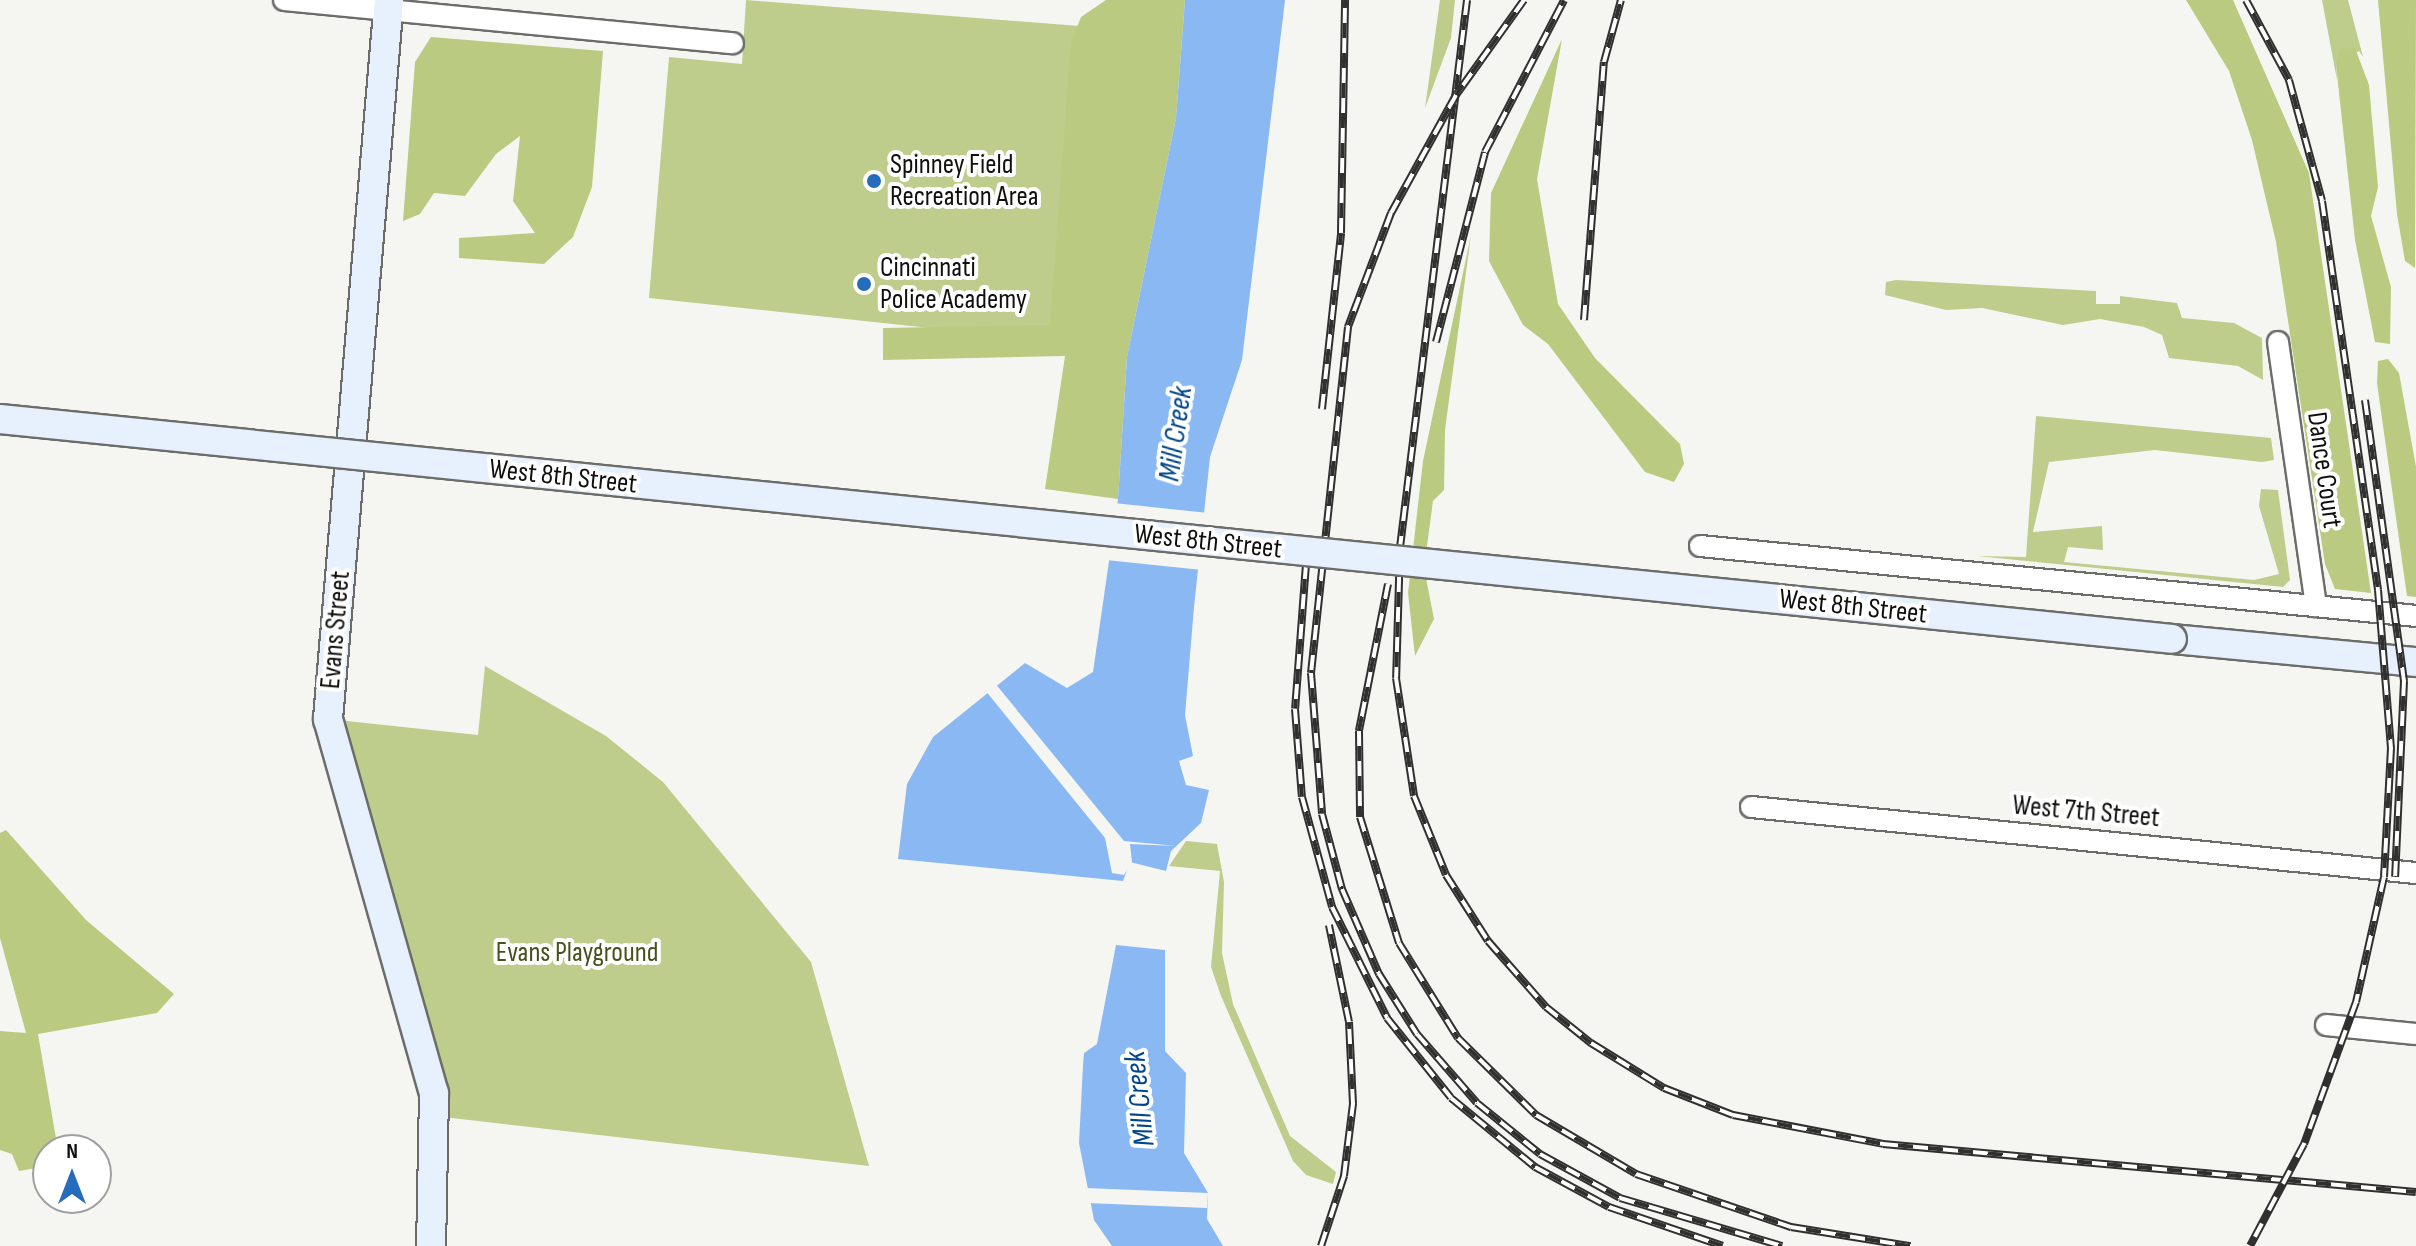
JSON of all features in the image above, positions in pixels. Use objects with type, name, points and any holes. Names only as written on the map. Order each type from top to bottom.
[{"type":"main road","name":"Evans Street","points":[[388,5],[328,719],[434,1093],[431,1246]]},
{"type":"main road","name":"West 8th Street","points":[[0,419],[2416,662]]},
{"type":"street","points":[[284,0],[388,5],[733,43]]},
{"type":"street","name":"Dance Court","points":[[2278,342],[2316,606]]},
{"type":"street","points":[[1700,546],[2416,616]]},
{"type":"street","name":"West 7th Street","points":[[1751,807],[2416,873]]},
{"type":"street","points":[[2326,1025],[2416,1034]]},
{"type":"green space","name":"Spinney Field Recreation Area","points":[[746,0],[1105,28],[1070,343],[649,298],[669,57],[742,64]]},
{"type":"green space","points":[[1106,0],[1185,0],[1176,118],[1127,357],[1118,499],[1045,489],[1065,356],[883,360],[883,328],[1050,325],[1071,42],[1081,17]]},
{"type":"green space","points":[[1440,0],[1455,0],[1451,38],[1425,108]]},
{"type":"green space","points":[[2186,0],[2233,0],[2309,173],[2371,593],[2335,589],[2325,564],[2276,242],[2252,140],[2229,71]]},
{"type":"green space","points":[[2322,0],[2348,0],[2363,57],[2359,51],[2336,65],[2337,80]]},
{"type":"green space","points":[[2378,0],[2416,0],[2415,268],[2405,261],[2397,214]]},
{"type":"green space","points":[[431,37],[603,51],[592,187],[573,237],[544,264],[459,258],[459,238],[535,233],[513,201],[520,136],[496,154],[465,196],[434,193],[420,214],[403,221],[415,62]]},
{"type":"green space","points":[[1562,39],[1537,179],[1558,304],[1595,358],[1680,444],[1684,464],[1674,482],[1645,472],[1548,344],[1523,325],[1489,261],[1491,193]]},
{"type":"green space","points":[[2355,48],[2369,85],[2378,187],[2371,216],[2391,287],[2390,344],[2375,342],[2355,240],[2336,65],[2340,49]]},
{"type":"green space","points":[[1471,235],[1445,430],[1444,490],[1433,501],[1424,568],[1434,619],[1415,656],[1408,593],[1423,461]]},
{"type":"green space","points":[[1896,280],[2096,291],[2096,304],[2120,304],[2120,296],[2177,303],[2182,318],[2234,323],[2262,338],[2263,380],[2238,366],[2169,358],[2162,335],[2144,327],[2100,319],[2063,325],[1982,308],[1946,310],[1885,295],[1886,282]]},
{"type":"green space","points":[[2388,359],[2399,373],[2416,467],[2416,597],[2407,596],[2377,383],[2378,361]]},
{"type":"green space","points":[[2036,416],[2271,438],[2274,460],[2262,462],[2155,450],[2049,462],[2033,532],[2102,526],[2103,550],[2068,547],[2064,562],[2254,580],[2279,574],[2259,506],[2261,489],[2278,490],[2290,580],[2283,587],[1977,556],[2026,557]]},
{"type":"green space","name":"Evans Playground","points":[[485,666],[606,736],[663,782],[811,962],[869,1166],[435,1116],[328,719],[478,735]]},
{"type":"green space","points":[[6,830],[86,920],[174,994],[157,1013],[38,1034],[55,1134],[32,1134],[32,1169],[19,1171],[12,1154],[0,1150],[0,1031],[26,1033],[0,938],[0,833]]},
{"type":"green space","points":[[1186,841],[1217,844],[1224,882],[1222,953],[1233,1004],[1290,1136],[1336,1172],[1333,1184],[1306,1175],[1293,1161],[1221,996],[1211,967],[1220,871],[1169,866]]},
{"type":"water","name":"Mill Creek","points":[[1185,0],[1285,0],[1242,360],[1210,457],[1194,607],[1185,715],[1193,756],[1179,761],[1186,785],[1209,790],[1201,823],[1171,851],[1166,871],[1130,862],[1123,881],[898,859],[907,784],[933,737],[1025,663],[1067,688],[1093,672],[1118,499],[1127,357],[1176,118]]},
{"type":"water","name":"Mill Creek","points":[[1116,945],[1165,950],[1165,1051],[1186,1073],[1184,1153],[1208,1193],[1207,1219],[1223,1246],[1112,1246],[1094,1220],[1079,1143],[1083,1065],[1084,1053],[1097,1044]]},
{"type":"pier","points":[[1114,503],[1208,513],[1202,570],[1106,560]]},
{"type":"pier","points":[[994,682],[1124,841],[1176,846],[1130,844],[1132,862],[1124,875],[1112,873],[1105,838],[985,690]]},
{"type":"pier","points":[[1086,1188],[1208,1193],[1207,1208],[1087,1203]]},
{"type":"railway","points":[[1322,409],[1341,233],[1345,0]]},
{"type":"railway","points":[[1467,0],[1400,547],[1396,678],[1414,796],[1446,875],[1488,941],[1546,1007],[1591,1043],[1664,1088],[1733,1115],[1883,1144],[2416,1192]]},
{"type":"railway","points":[[1524,0],[1456,95],[1391,213],[1348,327],[1311,673],[1322,814],[1342,889],[1379,974],[1417,1034],[1477,1103],[1540,1154],[1620,1198],[1782,1246]]},
{"type":"railway","points":[[1436,342],[1485,152],[1564,0]]},
{"type":"railway","points":[[1584,320],[1604,62],[1621,0]]},
{"type":"railway","points":[[2246,0],[2289,80],[2322,201],[2378,590],[2391,748],[2384,877],[2356,1002],[2304,1144],[2250,1246]]},
{"type":"railway","points":[[2365,400],[2404,681],[2395,877]]},
{"type":"railway","points":[[1306,564],[1295,709],[1302,797],[1332,907],[1387,1018],[1451,1098],[1535,1167],[1609,1207],[1723,1246]]},
{"type":"railway","points":[[1388,584],[1359,731],[1360,817],[1399,943],[1458,1038],[1536,1115],[1636,1174],[1791,1227],[1910,1246]]},
{"type":"railway","points":[[1321,1246],[1344,1176],[1353,1104],[1349,1022],[1329,925]]},
{"type":"place","name":"Spinney Field Recreation Area","points":[[874,181]]},
{"type":"place","name":"Cincinnati Police Academy","points":[[864,284]]}]
